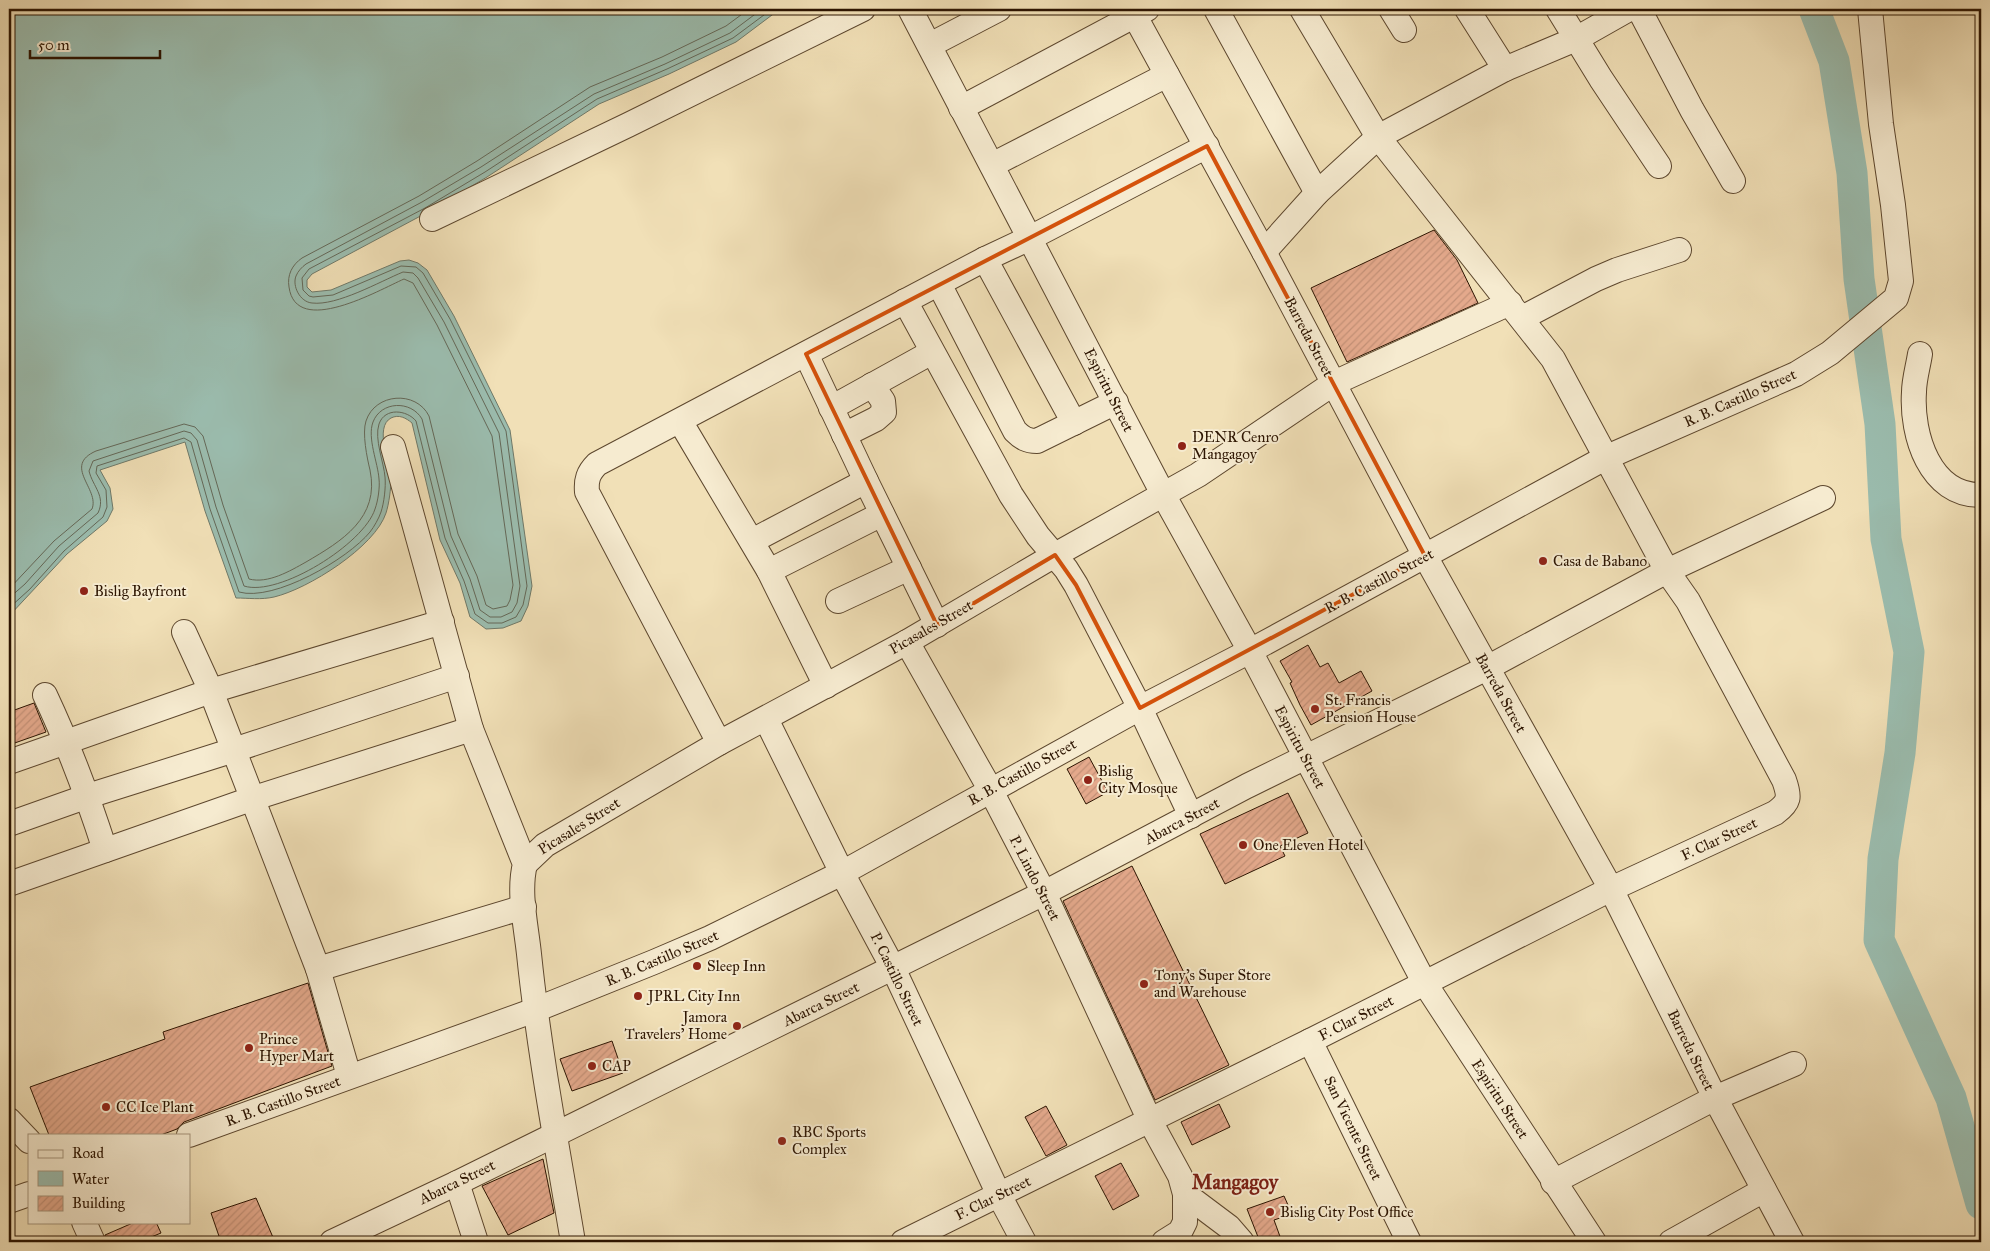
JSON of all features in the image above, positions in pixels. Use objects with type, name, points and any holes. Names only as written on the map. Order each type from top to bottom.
[{"type":"street","points":[[432,219],[628,126],[863,9]]},
{"type":"street","name":"Espiritu Street","points":[[910,9],[1164,496],[1250,651],[1424,982],[1594,1242]]},
{"type":"street","points":[[930,45],[999,9]]},
{"type":"street","points":[[1216,9],[1317,193]]},
{"type":"street","points":[[1302,9],[1378,137],[1553,359],[1667,571]]},
{"type":"street","points":[[1391,9],[1404,30]]},
{"type":"street","points":[[1467,9],[1505,68]]},
{"type":"street","points":[[1558,9],[1659,166]]},
{"type":"street","points":[[1264,252],[1317,193],[1378,137],[1505,68],[1576,39],[1629,9]]},
{"type":"street","points":[[1639,9],[1692,110],[1733,181]]},
{"type":"street","name":"R. B. Castillo Street","points":[[190,1135],[535,1010],[710,938],[842,873],[1140,708],[1250,651],[1606,458],[1796,374],[1830,353],[1896,298],[1901,281],[1901,268],[1881,124],[1870,9]]},
{"type":"street","points":[[961,108],[1138,11]]},
{"type":"street","name":"Barreda Street","points":[[1138,11],[1167,75],[1264,252],[1425,556],[1611,889],[1715,1098],[1792,1242]]},
{"type":"street","points":[[992,165],[1167,75]]},
{"type":"street","points":[[719,743],[587,492],[586,482],[590,471],[597,464],[905,301],[1207,146]]},
{"type":"street","name":"Picasales Street","points":[[524,864],[544,845],[719,743],[907,642],[1055,555],[1164,496],[1225,458],[1334,383],[1618,270],[1679,250]]},
{"type":"street","points":[[985,259],[1074,423]]},
{"type":"street","points":[[940,284],[1015,431],[1028,441],[1037,442],[1116,402]]},
{"type":"street","points":[[905,301],[1011,495],[1038,536],[1055,555],[1076,585],[1140,708],[1191,816]]},
{"type":"street","points":[[831,408],[932,352]]},
{"type":"street","points":[[806,354],[937,625]]},
{"type":"street","points":[[1920,354],[1914,393],[1918,438],[1936,476],[1955,490],[1981,495]]},
{"type":"street","points":[[844,435],[876,419],[884,412],[882,401],[872,385]]},
{"type":"street","points":[[680,421],[752,541],[826,686]]},
{"type":"street","points":[[392,447],[471,729],[524,864],[522,874],[524,907],[535,1010],[573,1242]]},
{"type":"street","points":[[752,541],[866,481]]},
{"type":"street","name":"Abarca Street","points":[[332,1242],[457,1183],[1044,893],[1305,757],[1487,668],[1667,571],[1823,498]]},
{"type":"street","points":[[769,572],[882,514]]},
{"type":"street","points":[[838,601],[909,568]]},
{"type":"street","name":"F. Clar Street","points":[[902,1242],[1150,1121],[1611,889],[1775,813],[1784,807],[1789,793],[1784,780],[1688,601],[1667,571]]},
{"type":"street","points":[[9,762],[211,691],[442,622]]},
{"type":"street","points":[[184,632],[211,691],[318,969],[349,1076]]},
{"type":"street","name":"P. Lindo Street","points":[[907,642],[990,790],[1044,893],[1150,1121],[1180,1176],[1185,1194]]},
{"type":"street","points":[[9,824],[88,796],[457,676]]},
{"type":"street","points":[[45,695],[67,742],[88,796],[105,850]]},
{"type":"street","name":"P. Castillo Street","points":[[766,719],[842,873],[893,968],[999,1195],[1024,1242]]},
{"type":"street","points":[[9,884],[251,799],[471,729]]},
{"type":"street","points":[[318,969],[524,907]]},
{"type":"street","name":"San Vicente Street","points":[[1310,1041],[1409,1242]]},
{"type":"street","points":[[1553,1182],[1715,1098],[1794,1064]]},
{"type":"street","points":[[9,1120],[28,1140]]},
{"type":"street","points":[[457,1183],[476,1242]]},
{"type":"street","points":[[1671,1242],[1764,1190]]},
{"type":"street","points":[[9,1201],[28,1194]]},
{"type":"street","points":[[1164,1242],[1175,1236],[1183,1228],[1186,1209],[1185,1194]]},
{"type":"street","points":[[1185,1194],[1230,1227],[1242,1242]]},
{"type":"street","points":[[85,1224],[93,1242]]},
{"type":"highlighted area","points":[[1207,146],[1425,556],[1140,708],[1076,585],[1055,555],[937,625],[806,354]]},
{"type":"water","points":[[9,9],[780,9],[736,42],[669,74],[599,104],[487,177],[428,212],[312,274],[307,280],[307,287],[312,292],[331,290],[400,261],[409,260],[418,263],[427,270],[454,316],[510,430],[532,586],[528,606],[521,621],[503,628],[486,629],[470,617],[460,583],[440,540],[412,423],[405,418],[397,416],[391,418],[386,423],[384,429],[384,446],[391,483],[386,513],[379,526],[369,539],[339,565],[304,585],[274,597],[259,599],[236,598],[205,511],[185,442],[100,470],[110,488],[113,509],[107,521],[67,554],[9,616]]},
{"type":"building","points":[[1434,230],[1457,260],[1478,303],[1347,362],[1311,288]]},
{"type":"building","points":[[1308,645],[1320,667],[1328,663],[1339,683],[1361,671],[1372,691],[1311,725],[1290,683],[1292,682],[1280,661]]},
{"type":"building","points":[[34,703],[46,732],[9,745],[9,712]]},
{"type":"building","name":"Bislig City Mosque","points":[[1089,757],[1108,792],[1086,804],[1067,769]]},
{"type":"building","name":"One Eleven Hotel","points":[[1288,793],[1308,833],[1280,846],[1285,856],[1225,884],[1200,834]]},
{"type":"building","name":"Tony's Super Store and Warehouse","points":[[1132,866],[1229,1065],[1155,1100],[1063,901]]},
{"type":"building","points":[[308,983],[332,1066],[184,1122],[177,1129],[164,1134],[49,1134],[30,1087],[165,1039],[163,1032]]},
{"type":"building","name":"CAP","points":[[612,1041],[623,1073],[572,1091],[560,1059]]},
{"type":"building","points":[[1219,1104],[1230,1127],[1192,1145],[1181,1122]]},
{"type":"building","points":[[1046,1106],[1067,1145],[1046,1156],[1025,1117]]},
{"type":"building","points":[[543,1159],[554,1213],[508,1235],[482,1186]]},
{"type":"building","points":[[1121,1163],[1139,1196],[1113,1210],[1095,1176]]},
{"type":"building","name":"Bislig City Post Office","points":[[1284,1196],[1292,1214],[1274,1220],[1282,1242],[1260,1242],[1247,1209]]},
{"type":"building","points":[[256,1198],[275,1242],[221,1242],[211,1213]]},
{"type":"building","points":[[130,1224],[157,1224],[161,1233],[139,1242],[107,1242],[105,1235]]},
{"type":"waterway","points":[[1814,9],[1834,61],[1852,173],[1859,279],[1880,424],[1886,539],[1909,652],[1900,753],[1883,859],[1879,940],[1951,1098],[1981,1204]]},
{"type":"place","name":"DENR Cenro Mangagoy","points":[[1182,446]]},
{"type":"place","name":"Casa de Babano","points":[[1543,561]]},
{"type":"place","name":"Bislig Bayfront","points":[[84,591]]},
{"type":"place","name":"St. Francis Pension House","points":[[1315,709]]},
{"type":"place","name":"Bislig City Mosque","points":[[1088,780]]},
{"type":"place","name":"One Eleven Hotel","points":[[1243,845]]},
{"type":"place","name":"Sleep Inn","points":[[697,966]]},
{"type":"place","name":"Tony's Super Store and Warehouse","points":[[1144,984]]},
{"type":"place","name":"JPRL City Inn","points":[[638,996]]},
{"type":"place","name":"Jamora Travelers' Home","points":[[737,1026]]},
{"type":"place","name":"Prince Hyper Mart","points":[[249,1048]]},
{"type":"place","name":"CAP","points":[[592,1066]]},
{"type":"place","name":"CC Ice Plant","points":[[106,1107]]},
{"type":"place","name":"RBC Sports Complex","points":[[782,1141]]},
{"type":"place","name":"Bislig City Post Office","points":[[1270,1212]]},
{"type":"district","name":"Mangagoy","points":[[1235,1182]]}]
